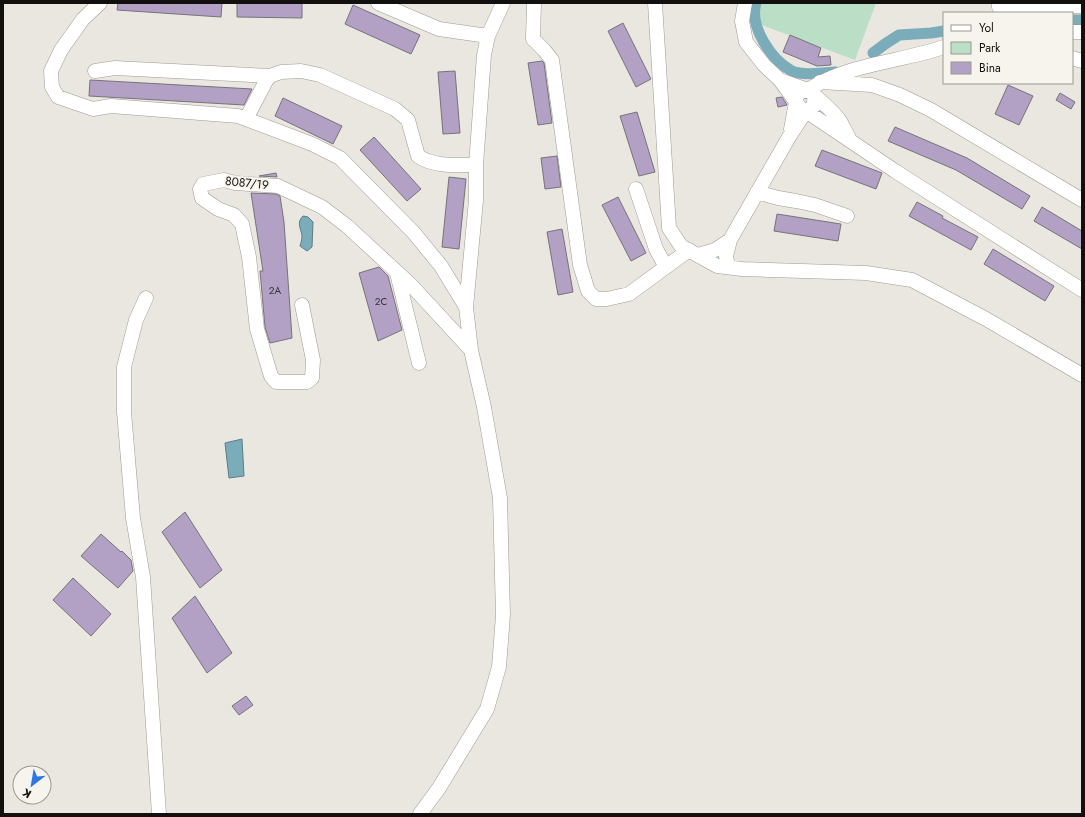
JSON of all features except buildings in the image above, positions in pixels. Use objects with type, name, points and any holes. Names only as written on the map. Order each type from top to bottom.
[{"type":"street","points":[[100,3],[83,19],[61,50],[51,71],[52,87],[58,98],[93,109],[111,106],[238,116],[312,144],[340,158],[414,233],[442,266],[466,307]]},
{"type":"street","points":[[378,3],[439,29],[488,36]]},
{"type":"street","points":[[420,814],[439,788],[487,709],[499,667],[503,615],[500,498],[484,407],[470,350],[466,307],[476,200],[476,165],[484,55],[488,36],[502,3]]},
{"type":"street","points":[[534,3],[533,39],[552,60],[580,265],[588,291],[596,299],[606,299],[629,294],[666,267],[693,253],[715,250],[730,240]]},
{"type":"street","points":[[655,3],[669,228],[681,246],[717,266],[742,269],[866,274],[912,280],[986,319],[1082,375]]},
{"type":"street","points":[[745,3],[742,21],[746,42],[764,65],[780,80],[801,107],[849,138],[895,171],[1082,290]]},
{"type":"street","points":[[999,3],[999,7],[1077,5]]},
{"type":"street","points":[[801,107],[813,107],[811,93],[820,82],[868,66],[897,60],[943,47]]},
{"type":"street","points":[[95,71],[115,68],[270,76],[280,72],[301,71],[320,75],[395,109],[408,120],[418,156],[421,159],[430,162],[476,165]]},
{"type":"street","points":[[246,119],[270,76]]},
{"type":"street","points":[[780,80],[811,93],[840,121],[849,138]]},
{"type":"street","points":[[820,82],[872,85],[900,95],[931,110],[1082,200]]},
{"type":"street","points":[[728,267],[726,256],[730,240],[789,137],[801,107]]},
{"type":"street","name":"8087/19","points":[[302,305],[313,360],[312,378],[307,382],[276,382],[270,376],[257,329],[249,257],[242,224],[234,215],[218,209],[202,198],[200,189],[203,184],[224,180],[278,186],[322,207],[347,226],[411,285],[470,350]]},
{"type":"street","points":[[636,190],[656,249],[666,267]]},
{"type":"street","points":[[757,192],[809,204],[847,216]]},
{"type":"street","points":[[397,272],[419,363]]},
{"type":"street","points":[[146,298],[136,320],[124,367],[124,412],[133,518],[144,577],[159,814]]},
{"type":"green space","points":[[761,3],[876,3],[855,60],[754,22]]},
{"type":"water","points":[[303,216],[308,217],[313,222],[312,247],[307,251],[300,246],[302,236],[299,223]]},
{"type":"water","points":[[242,439],[244,476],[229,478],[225,443]]},
{"type":"waterway","points":[[756,3],[756,22],[759,32],[770,51],[784,66],[797,73],[813,74],[835,72]]},
{"type":"waterway","points":[[1073,20],[1082,20]]},
{"type":"waterway","points":[[873,53],[899,35],[943,31]]}]
